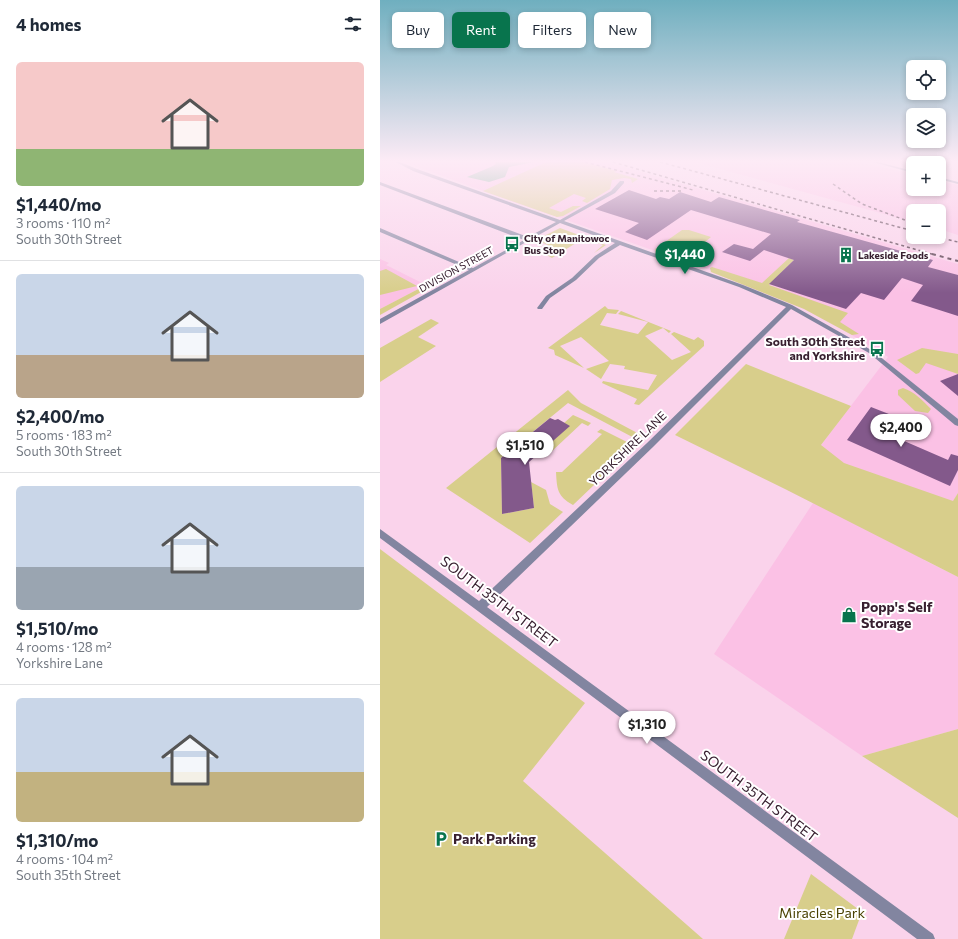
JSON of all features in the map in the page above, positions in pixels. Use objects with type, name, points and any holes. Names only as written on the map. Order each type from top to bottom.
[{"type":"street","points":[[440,206],[527,239]]},
{"type":"street","points":[[516,206],[741,286],[790,306],[871,352],[958,423]]},
{"type":"street","name":"DIVISION STREET","points":[[380,322],[587,206]]},
{"type":"street","points":[[380,230],[473,270]]},
{"type":"street","points":[[540,308],[548,297],[574,279],[597,258],[620,242]]},
{"type":"street","name":"YORKSHIRE LANE","points":[[480,607],[650,445],[790,306]]},
{"type":"street","name":"SOUTH 35TH STREET","points":[[380,533],[928,939]]},
{"type":"shaded area","points":[[526,206],[758,206],[958,264],[958,493],[924,560],[958,577],[958,729],[862,756],[714,654],[813,503],[787,490],[888,357],[817,314],[747,283]]},
{"type":"shaded area","points":[[854,206],[906,206],[906,220]]},
{"type":"shaded area","points":[[946,206],[958,206],[958,235],[946,231]]},
{"type":"shaded area","points":[[380,259],[389,263],[386,265],[426,285],[380,309]]},
{"type":"green space","points":[[525,206],[553,206],[549,208],[561,212],[573,206],[581,206],[563,216],[557,217]]},
{"type":"green space","points":[[560,228],[606,245],[594,253],[603,245],[584,238],[552,258],[545,254],[555,248],[536,240]]},
{"type":"green space","points":[[682,230],[689,230],[711,237],[688,256],[702,263],[695,266],[656,253],[655,249]]},
{"type":"green space","points":[[789,258],[794,260],[769,285],[848,313],[840,322],[859,334],[852,335],[804,309],[711,272],[710,268],[712,267],[762,283]]},
{"type":"green space","points":[[386,269],[417,286],[380,295],[380,271]]},
{"type":"green space","points":[[426,285],[430,287],[380,315],[380,309]]},
{"type":"green space","points":[[605,306],[608,309],[619,310],[616,314],[607,313],[600,325],[638,334],[648,322],[618,314],[621,311],[671,331],[669,333],[663,328],[645,336],[672,360],[691,352],[671,334],[674,332],[694,340],[698,337],[704,341],[704,346],[639,405],[634,404],[637,399],[602,383],[603,381],[648,390],[657,375],[624,369],[625,366],[610,364],[601,379],[586,369],[609,361],[581,337],[560,346],[584,368],[555,355],[554,350],[548,348]]},
{"type":"green space","points":[[431,319],[439,323],[418,337],[436,346],[380,382],[380,348]]},
{"type":"green space","points":[[922,348],[958,354],[958,374],[926,363],[919,373],[916,374],[897,360]]},
{"type":"green space","points":[[746,364],[851,406],[821,445],[844,463],[953,501],[958,493],[958,577],[675,435]]},
{"type":"green space","points":[[903,388],[915,394],[925,402],[931,409],[928,413],[915,411],[898,395],[898,390]]},
{"type":"green space","points":[[568,390],[581,403],[643,436],[638,440],[568,403],[501,458],[502,514],[534,508],[531,482],[546,490],[550,504],[563,512],[530,543],[446,488]]},
{"type":"green space","points":[[573,415],[591,423],[588,426],[582,423],[551,452],[538,454],[569,426],[564,423]]},
{"type":"green space","points":[[601,429],[635,446],[573,505],[568,502],[559,492],[556,472],[562,472],[602,434],[597,432]]},
{"type":"green space","points":[[380,549],[585,703],[523,781],[703,939],[380,939]]},
{"type":"green space","points":[[958,729],[958,818],[862,756]]},
{"type":"green space","name":"Miracles Park","points":[[811,874],[862,912],[852,939],[784,939]]},
{"type":"building","name":"Lakeside Foods","points":[[601,206],[750,206],[800,220],[797,222],[933,260],[928,267],[958,275],[958,316],[911,301],[923,285],[902,278],[884,300],[861,293],[846,309],[769,284],[794,260],[764,250],[750,261],[722,252],[734,244],[753,249],[771,234],[691,210],[647,240],[625,232],[639,223],[595,209]]},
{"type":"building","points":[[958,374],[958,396],[940,381]]},
{"type":"building","points":[[871,407],[899,418],[888,434],[948,460],[951,454],[958,456],[958,470],[950,486],[847,440]]},
{"type":"building","points":[[550,418],[555,420],[558,419],[570,426],[529,462],[534,508],[502,514],[501,458]]},
{"type":"railway","points":[[765,206],[935,255]]},
{"type":"railway","points":[[821,206],[906,229]]},
{"type":"railway","points":[[867,206],[906,220]]},
{"type":"railway","points":[[946,239],[958,242]]},
{"type":"railway","points":[[932,254],[958,261]]},
{"type":"place","name":"City of Manitowoc Bus Stop","points":[[512,244]]},
{"type":"place","name":"Lakeside Foods","points":[[846,255]]},
{"type":"place","name":"South 30th Street and Yorkshire","points":[[877,349]]},
{"type":"place","name":"Popp's Self Storage","points":[[849,615]]},
{"type":"place","name":"Park Parking","points":[[441,839]]}]
